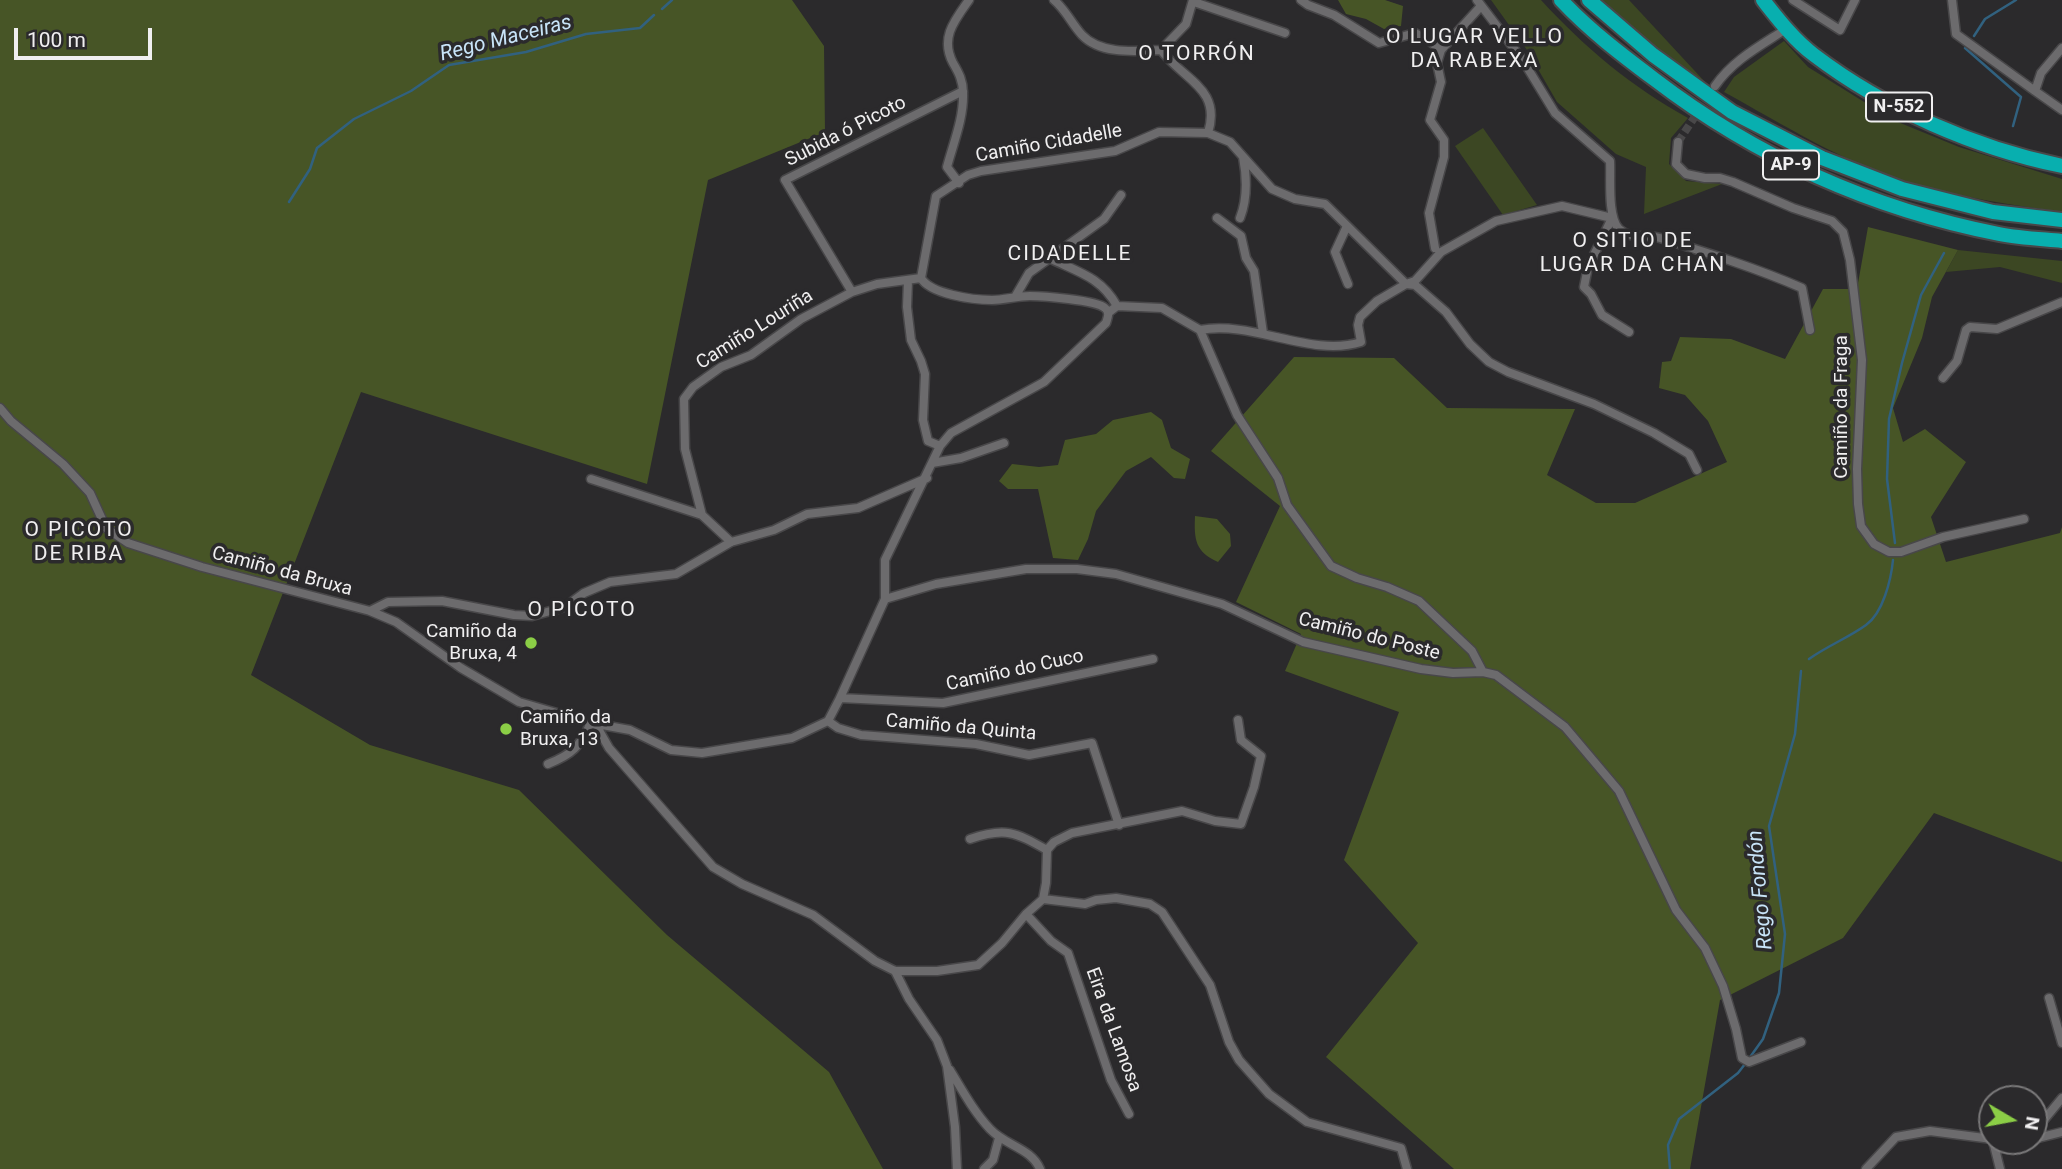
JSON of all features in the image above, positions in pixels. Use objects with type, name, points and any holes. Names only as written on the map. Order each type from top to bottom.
[{"type":"highway","name":"AP-9","points":[[1561,0],[1623,56],[1688,106],[1759,149],[1835,186],[1916,215],[2001,235],[2062,241]]},
{"type":"highway","name":"AP-9","points":[[1589,0],[1653,55],[1732,112],[1822,159],[1902,189],[1993,212],[2062,220]]},
{"type":"highway","name":"N-552","points":[[1763,0],[1786,29],[1813,54],[1859,85],[1905,110],[1988,145],[2062,166]]},
{"type":"street","points":[[959,183],[947,167],[963,107],[963,91],[962,79],[948,54],[947,38],[951,25],[969,0]]},
{"type":"street","points":[[1054,0],[1063,7],[1084,38],[1104,47],[1127,51],[1161,50],[1210,100],[1213,119],[1208,133],[1230,142],[1272,189],[1295,199],[1325,204],[1406,284],[1415,285],[1446,312],[1470,344],[1489,362],[1508,372],[1594,404],[1654,433],[1689,454],[1697,470]]},
{"type":"street","points":[[1301,0],[1335,15],[1379,43],[1415,33],[1441,50]]},
{"type":"street","points":[[1793,0],[1840,30],[1855,0]]},
{"type":"street","points":[[1952,0],[1956,34],[2062,110]]},
{"type":"street","points":[[1161,50],[1186,23],[1193,1],[1285,33]]},
{"type":"street","points":[[1434,248],[1429,213],[1444,157],[1444,140],[1430,120],[1441,82],[1437,63],[1441,50],[1479,3],[1522,59],[1555,113],[1610,160],[1612,218],[1588,267],[1584,287],[1591,293],[1602,315],[1629,332]]},
{"type":"street","points":[[1715,86],[1724,73],[1739,60],[1786,29]]},
{"type":"street","points":[[2035,91],[2041,73],[2062,48]]},
{"type":"street","name":"Subida ó Picoto","points":[[852,292],[785,180],[963,91]]},
{"type":"street","name":"Camiño Cidadelle","points":[[921,278],[936,196],[968,176],[981,171],[1115,151],[1159,132],[1208,133]]},
{"type":"street","name":"Camiño da Fraga","points":[[1678,142],[1676,164],[1686,174],[1733,182],[1793,208],[1832,221],[1843,232],[1850,260],[1862,360],[1858,504],[1861,526],[1874,544],[1888,552],[1901,552],[1943,537],[2024,519]]},
{"type":"street","points":[[1240,218],[1247,189],[1243,157]]},
{"type":"street","points":[[1015,297],[1029,273],[1104,219],[1121,195]]},
{"type":"street","points":[[1200,330],[1214,327],[1331,346],[1349,346],[1361,342],[1358,326],[1360,317],[1377,301],[1421,276],[1441,252],[1496,221],[1562,206],[1612,218],[1620,229],[1632,236],[1653,236],[1758,269],[1802,288],[1810,330]]},
{"type":"street","points":[[1217,218],[1241,236],[1246,258],[1254,271],[1263,333]]},
{"type":"street","points":[[1348,226],[1335,252],[1348,284]]},
{"type":"street","points":[[1049,258],[1093,279],[1109,291],[1117,306]]},
{"type":"street","points":[[921,278],[927,285],[954,296],[994,300],[1049,297],[1102,306],[1108,313]]},
{"type":"street","name":"Camiño Louriña","points":[[702,515],[685,449],[684,399],[693,387],[721,367],[751,355],[801,318],[852,292],[877,284],[921,278]]},
{"type":"street","points":[[908,281],[907,307],[911,341],[925,374],[923,420],[928,441],[940,446]]},
{"type":"street","points":[[1943,378],[1957,361],[1966,330],[1970,327],[1997,329],[2062,302]]},
{"type":"street","points":[[593,724],[629,730],[671,750],[702,753],[792,738],[828,721],[885,599],[885,560],[927,478],[940,446],[951,433],[1044,382],[1106,323],[1108,313],[1117,306],[1161,308],[1200,330],[1237,415],[1278,478],[1287,505],[1331,566],[1419,601],[1472,651],[1483,672]]},
{"type":"street","name":"Camiño da Bruxa","points":[[0,408],[11,421],[63,464],[90,494],[106,528],[128,543],[202,567],[370,611],[396,622],[461,668],[519,702],[593,724]]},
{"type":"street","points":[[932,463],[961,458],[1004,443]]},
{"type":"street","points":[[370,611],[388,603],[442,601],[532,616],[565,607],[584,593],[610,582],[676,575],[731,542],[774,530],[807,513],[858,508],[927,478]]},
{"type":"street","points":[[591,479],[702,515],[731,542]]},
{"type":"street","name":"Camiño do Poste","points":[[885,599],[936,584],[1026,569],[1077,569],[1116,574],[1222,604],[1303,642],[1421,669],[1496,675],[1565,727],[1619,791],[1676,911],[1704,948],[1723,986],[1742,1058],[1749,1062],[1801,1042]]},
{"type":"street","name":"Camiño do Cuco","points":[[840,698],[943,703],[1153,659]]},
{"type":"street","points":[[593,724],[609,748],[713,867],[742,884],[813,915],[875,961],[895,971],[937,971],[978,965],[1002,943],[1026,914],[1043,899],[1047,850],[1054,842],[1072,832],[1182,811],[1215,821],[1241,824],[1261,756],[1241,740],[1238,720]]},
{"type":"street","name":"Camiño da Quinta","points":[[828,721],[861,736],[976,744],[1029,754],[1092,743],[1119,825]]},
{"type":"street","points":[[548,764],[567,756],[580,745],[593,724]]},
{"type":"street","points":[[970,839],[995,831],[1007,832],[1047,850]]},
{"type":"street","points":[[1043,899],[1085,904],[1116,898],[1150,904],[1162,912],[1210,985],[1229,1042],[1239,1060],[1269,1094],[1307,1122],[1401,1148],[1407,1169]]},
{"type":"street","name":"Eira da Lamosa","points":[[1026,914],[1051,941],[1068,953],[1111,1080],[1129,1114]]},
{"type":"street","points":[[895,971],[909,999],[937,1040],[947,1066],[973,1107],[999,1138],[1034,1157],[1040,1169]]},
{"type":"street","points":[[2049,999],[2062,1043]]},
{"type":"street","points":[[947,1066],[957,1169]]},
{"type":"street","points":[[2048,1115],[2062,1098]]},
{"type":"street","points":[[1866,1169],[1896,1137],[1930,1131],[1978,1138]]},
{"type":"street","points":[[984,1169],[993,1160],[999,1138]]},
{"type":"green space","points":[[0,0],[792,0],[824,46],[825,132],[708,180],[647,484],[361,392],[251,675],[370,745],[519,790],[667,935],[829,1072],[883,1169],[0,1169]]},
{"type":"green space","points":[[1338,0],[1385,0],[1403,6],[1401,26],[1384,29],[1366,19],[1346,14]]},
{"type":"green space","points":[[1491,0],[1541,0],[1610,65],[1688,118],[1671,138],[1669,164],[1686,181],[1722,184],[1644,214],[1646,167],[1616,154],[1557,102],[1527,50]]},
{"type":"green space","points":[[1602,0],[1629,0],[1706,83],[1655,47]]},
{"type":"green space","points":[[1784,41],[1808,67],[1893,120],[1959,147],[2062,179],[2062,212],[1967,196],[1886,175],[1815,142],[1724,92],[1734,77]]},
{"type":"green space","points":[[1483,128],[1537,205],[1503,215],[1455,146]]},
{"type":"green space","points":[[1868,227],[1958,250],[1932,297],[1922,338],[1893,408],[1903,442],[1925,429],[1966,462],[1931,517],[1946,562],[2060,533],[2062,527],[2062,862],[1934,813],[1843,938],[1720,1000],[1690,1169],[1454,1169],[1326,1057],[1418,943],[1344,860],[1399,712],[1285,671],[1301,634],[1236,602],[1280,506],[1211,451],[1294,357],[1394,358],[1447,408],[1575,409],[1547,475],[1596,503],[1635,503],[1727,462],[1708,421],[1685,395],[1659,388],[1662,362],[1671,361],[1680,337],[1731,339],[1785,359],[1823,289],[1857,289]]},
{"type":"green space","points":[[1958,250],[2062,261],[2062,283],[2000,267],[1946,272]]},
{"type":"green space","points":[[1151,412],[1162,420],[1171,448],[1190,459],[1185,479],[1174,478],[1151,457],[1126,471],[1096,511],[1088,539],[1078,560],[1053,558],[1038,489],[1008,489],[999,481],[1012,464],[1039,467],[1058,465],[1065,440],[1096,434],[1113,420]]},
{"type":"green space","points":[[1195,516],[1217,519],[1230,534],[1231,546],[1218,562],[1200,549],[1195,531]]},
{"type":"waterway","name":"Rego Maceiras","points":[[662,9],[672,0]]},
{"type":"waterway","name":"Rego Fondón","points":[[1974,36],[1985,19],[2016,0]]},
{"type":"waterway","name":"Rego Maceiras","points":[[289,202],[310,169],[317,148],[354,119],[411,91],[449,65],[526,52],[586,34],[640,28],[654,15]]},
{"type":"waterway","name":"Rego Fondón","points":[[1965,48],[2021,97],[2013,126]]},
{"type":"waterway","name":"Rego Fondón","points":[[1895,543],[1887,479],[1889,419],[1921,295],[1944,253]]},
{"type":"waterway","name":"Rego Fondón","points":[[1809,659],[1872,620],[1885,596],[1893,560]]},
{"type":"waterway","name":"Rego Fondón","points":[[1748,1060],[1763,1039],[1779,993],[1785,934],[1769,826],[1795,734],[1801,671]]},
{"type":"waterway","name":"Rego Fondón","points":[[1670,1169],[1668,1145],[1679,1119],[1738,1073],[1745,1064]]},
{"type":"tunnel","points":[[1678,142],[1710,94]]},
{"type":"place","name":"Camiño da Bruxa, 4","points":[[531,643]]},
{"type":"place","name":"Camiño da Bruxa, 13","points":[[506,729]]},
{"type":"district","name":"O LUGAR VELLO DA RABEXA","points":[[1475,50]]},
{"type":"district","name":"O TORRÓN","points":[[1197,55]]},
{"type":"district","name":"O SITIO DE LUGAR DA CHAN","points":[[1633,254]]},
{"type":"district","name":"CIDADELLE","points":[[1070,255]]},
{"type":"district","name":"O PICOTO DE RIBA","points":[[79,543]]},
{"type":"district","name":"O PICOTO","points":[[582,611]]}]
